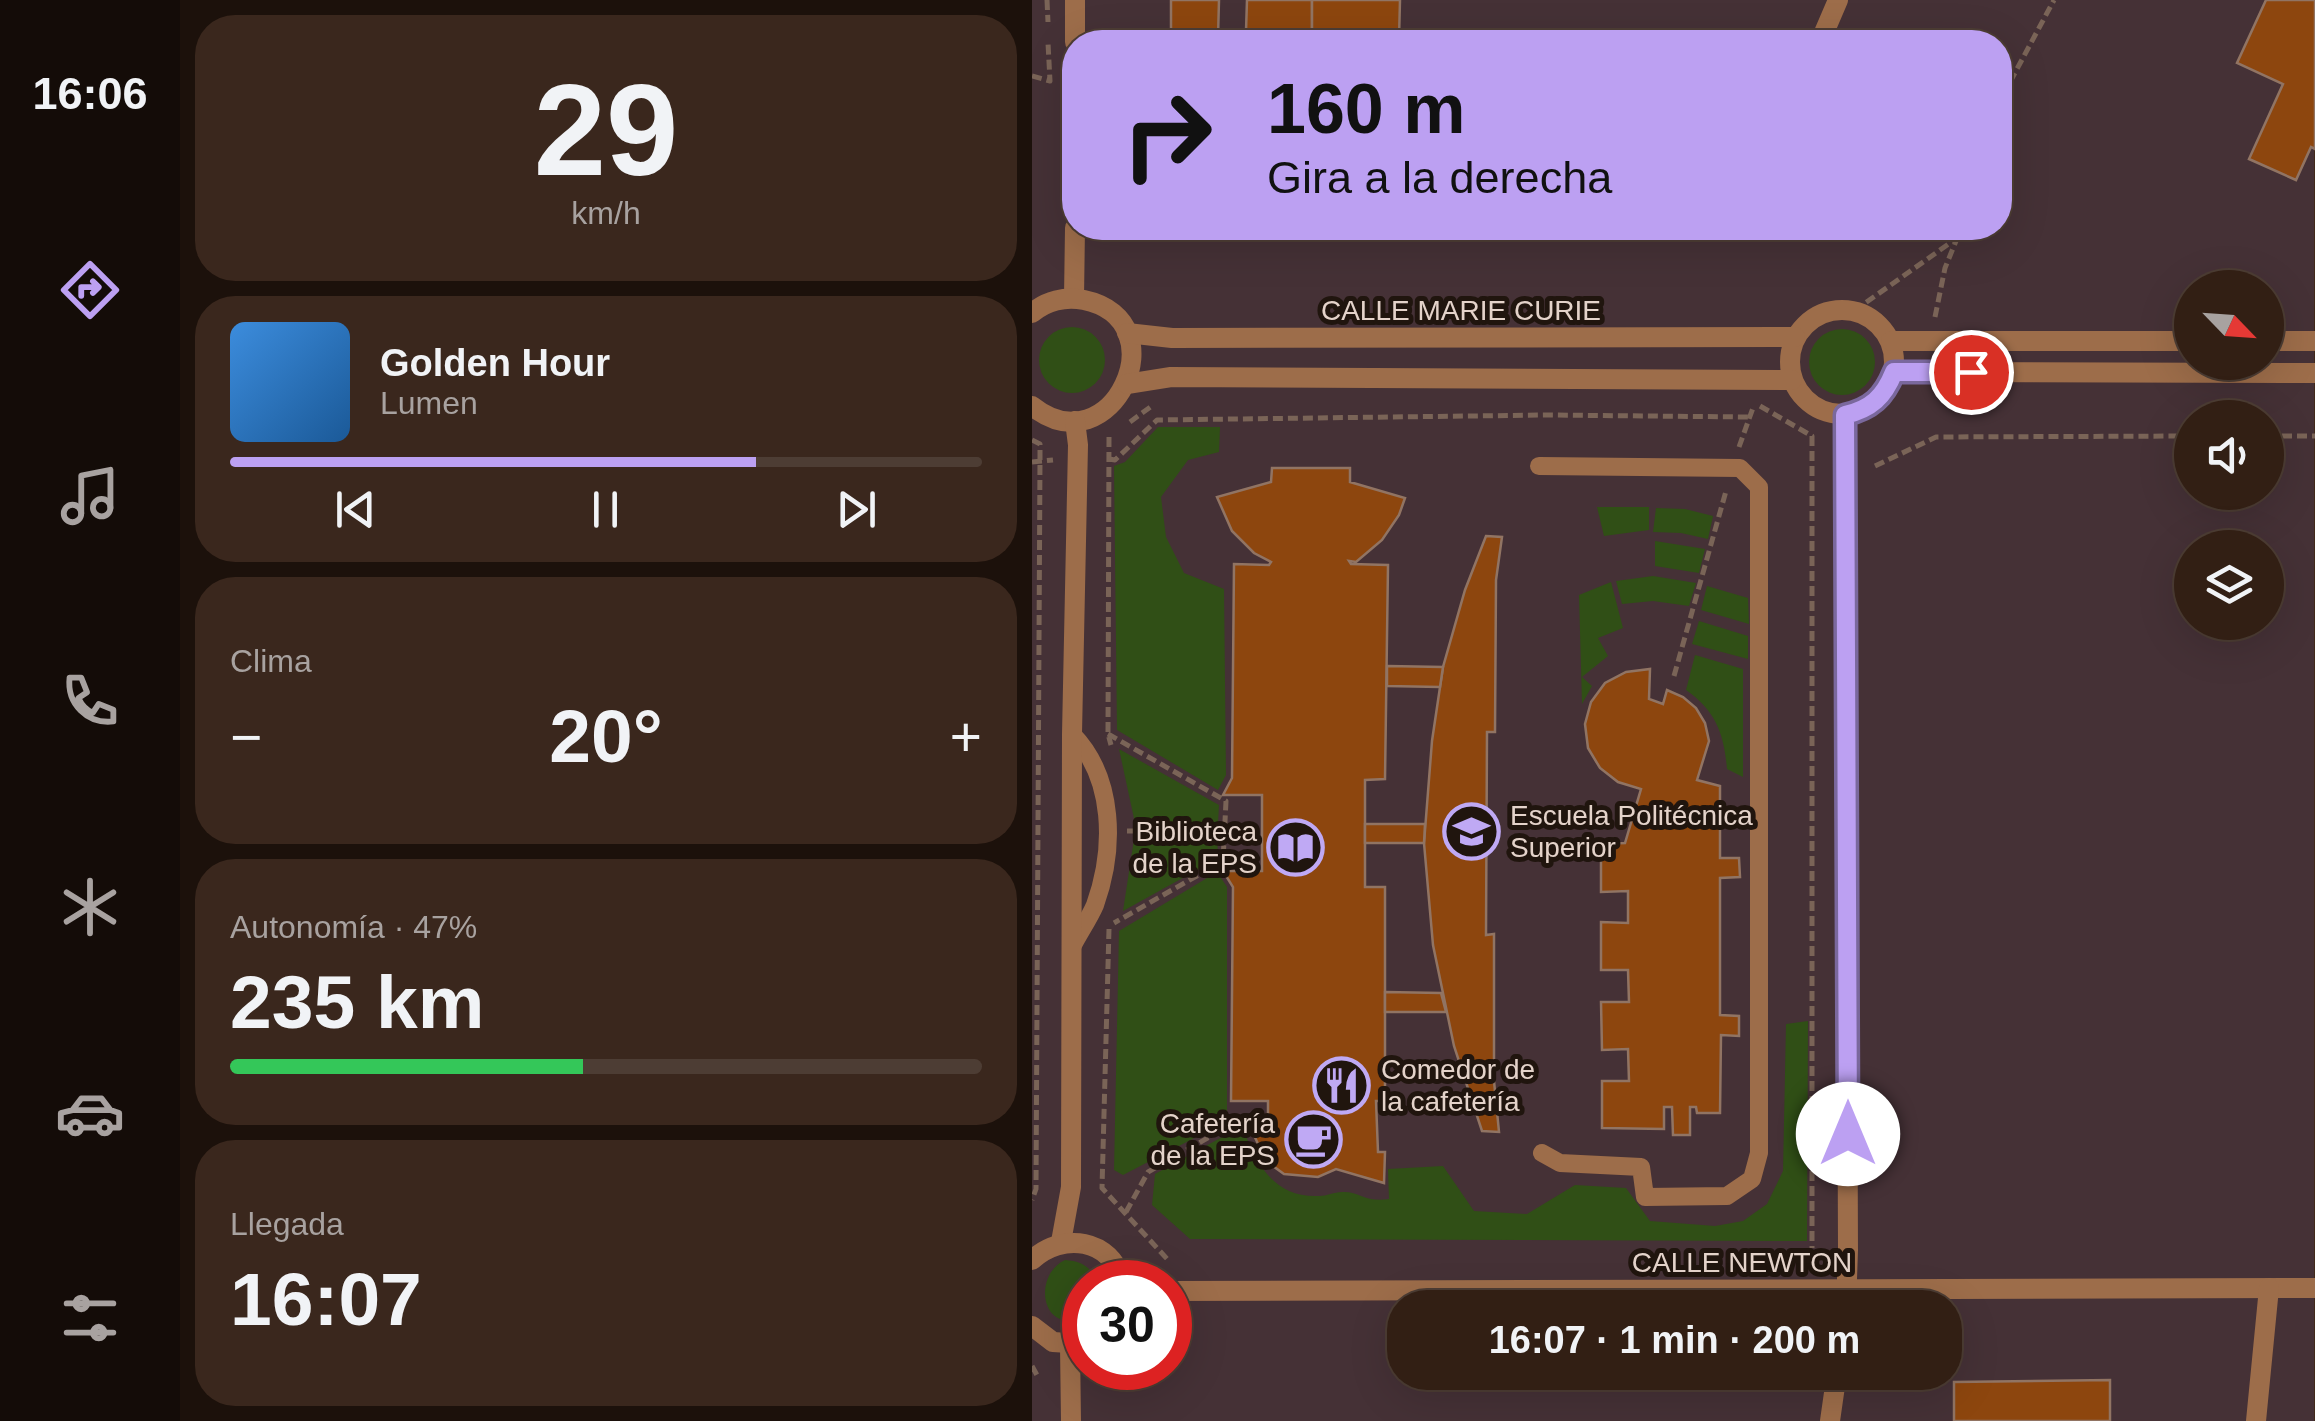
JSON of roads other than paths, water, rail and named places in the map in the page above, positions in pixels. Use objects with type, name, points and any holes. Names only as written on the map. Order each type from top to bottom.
[{"type":"street","points":[[1075,0],[1075,30]]},
{"type":"street","points":[[1825,30],[1838,0]]},
{"type":"street","points":[[1074,298],[1075,240]]},
{"type":"street","points":[[1032,313],[1055,300],[1074,298],[1105,308],[1127,334],[1132,350],[1127,384],[1101,413],[1076,420],[1055,418],[1032,406]]},
{"type":"street","points":[[1836,309],[1868,316],[1882,326],[1891,341],[1894,372],[1888,388],[1862,411],[1845,415],[1811,405],[1792,380],[1790,350],[1796,336],[1806,323],[1836,309]]},
{"type":"street","name":"CALLE MARIE CURIE","points":[[1127,334],[1172,338],[1796,336]]},
{"type":"street","points":[[1891,341],[2174,341]]},
{"type":"street","points":[[2284,341],[2314,341]]},
{"type":"street","points":[[1894,372],[2314,374]]},
{"type":"street","points":[[1127,384],[1172,377],[1792,380]]},
{"type":"street","points":[[1845,415],[1847,1290]]},
{"type":"street","points":[[1061,1242],[1071,1187],[1076,420]]},
{"type":"street","points":[[1032,1260],[1046,1248],[1079,1241],[1096,1247],[1111,1260]]},
{"type":"street","points":[[2256,1421],[2269,1288]]},
{"type":"street","name":"CALLE NEWTON","points":[[1962,1296],[2314,1288]]},
{"type":"street","name":"CALLE NEWTON","points":[[1192,1291],[1387,1294]]},
{"type":"street","points":[[1032,1326],[1053,1342],[1062,1343]]},
{"type":"street","points":[[1071,1421],[1073,1390]]},
{"type":"street","points":[[1830,1421],[1834,1390]]},
{"type":"lane","points":[[1539,466],[1732,467],[1740,468],[1758,487],[1759,1153],[1752,1179],[1728,1196],[1645,1198],[1641,1167],[1560,1163],[1542,1153]]},
{"type":"lane","points":[[1072,734],[1088,750],[1101,776],[1108,836],[1094,905],[1072,947]]},
{"type":"place","name":"Escuela Politécnica Superior","points":[[1471,831]]},
{"type":"place","name":"Biblioteca de la EPS","points":[[1296,847]]},
{"type":"place","name":"Comedor de la cafetería","points":[[1342,1085]]},
{"type":"place","name":"Cafetería de la EPS","points":[[1314,1139]]}]
